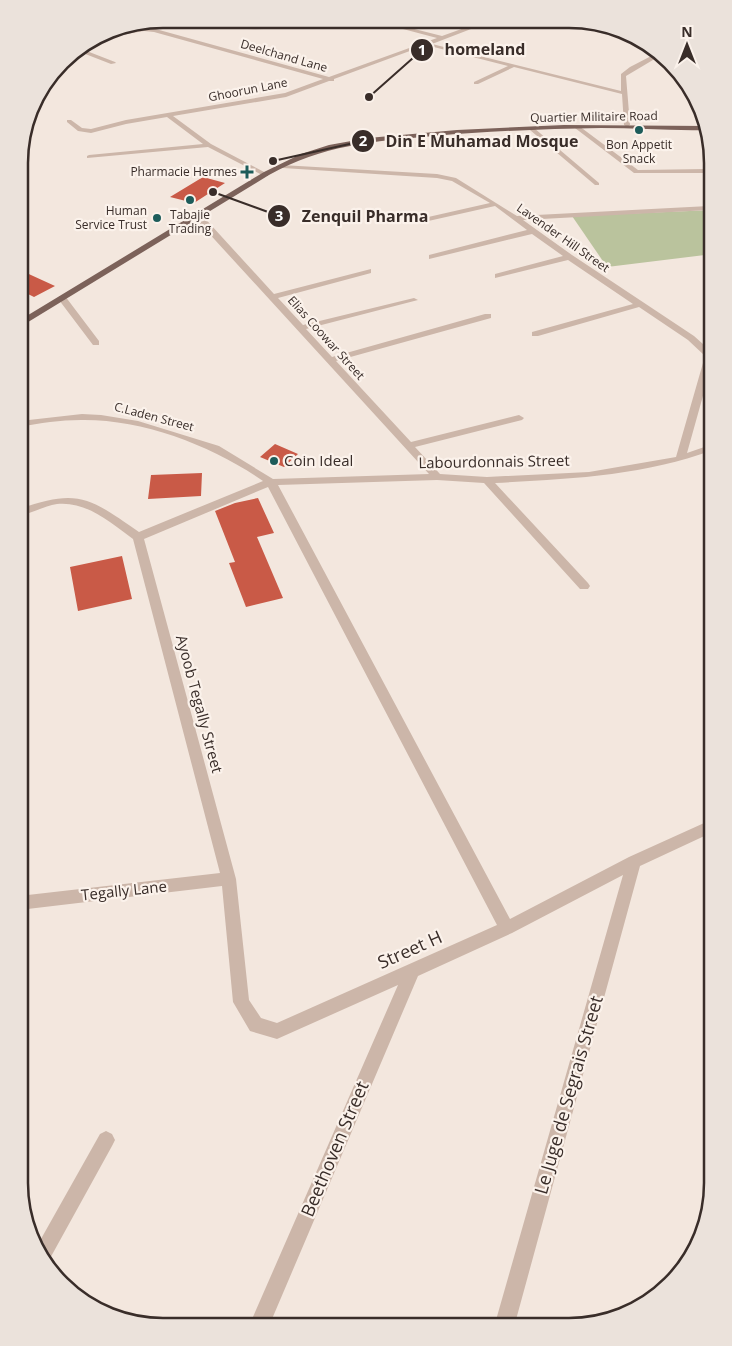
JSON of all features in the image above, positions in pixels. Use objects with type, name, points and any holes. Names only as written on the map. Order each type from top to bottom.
[{"type":"main road","name":"Quartier Militaire Road","points":[[27,320],[266,175],[316,151],[358,142],[452,132],[627,126],[700,128]]},
{"type":"street","points":[[252,28],[268,28]]},
{"type":"street","points":[[404,28],[443,38]]},
{"type":"street","name":"Ghoorun Lane","points":[[70,121],[80,130],[91,131],[126,122],[274,98],[332,80],[469,28]]},
{"type":"street","name":"Deelchand Lane","points":[[145,29],[154,30],[332,80]]},
{"type":"street","points":[[427,44],[624,93]]},
{"type":"street","points":[[85,52],[113,63]]},
{"type":"street","points":[[627,126],[623,75],[653,57]]},
{"type":"street","points":[[476,83],[512,66]]},
{"type":"street","points":[[168,116],[209,144],[266,175]]},
{"type":"street","points":[[578,127],[636,172],[704,171]]},
{"type":"street","points":[[532,129],[597,184]]},
{"type":"street","points":[[88,156],[177,149],[209,144]]},
{"type":"street","name":"Lavender Hill Street","points":[[283,166],[454,179],[496,204],[569,257],[691,338],[704,350]]},
{"type":"street","points":[[418,222],[496,204]]},
{"type":"street","points":[[515,218],[704,208]]},
{"type":"street","name":"Elias Coowar Street","points":[[198,215],[437,477]]},
{"type":"street","points":[[432,257],[533,231]]},
{"type":"street","points":[[498,276],[569,257]]},
{"type":"street","points":[[272,297],[368,271]]},
{"type":"street","points":[[62,298],[96,343]]},
{"type":"street","points":[[301,328],[414,300]]},
{"type":"street","points":[[536,334],[641,304]]},
{"type":"street","points":[[330,360],[488,316]]},
{"type":"street","name":"Lavender Hill Street","points":[[680,459],[704,376]]},
{"type":"street","name":"C.Laden Street","points":[[27,423],[77,416],[109,417],[142,424],[210,446],[236,458],[271,482]]},
{"type":"street","points":[[408,446],[519,418]]},
{"type":"street","name":"Labourdonnais Street","points":[[271,482],[437,477],[487,480],[588,475],[680,459],[704,450]]},
{"type":"street","points":[[487,480],[584,586]]},
{"type":"street","points":[[27,512],[58,501],[73,501],[91,506],[138,536],[271,482],[507,928]]},
{"type":"street","name":"Ayoob Tegally Street","points":[[138,536],[229,879]]},
{"type":"street","name":"Street H","points":[[229,879],[240,1002],[256,1025],[277,1031],[507,928],[634,862],[704,830]]},
{"type":"street","name":"Le Juge de Segrais Street","points":[[507,1318],[634,862]]},
{"type":"street","name":"Tegally Lane","points":[[27,902],[229,879]]},
{"type":"street","name":"Beethoven Street","points":[[262,1318],[412,971]]},
{"type":"street","points":[[45,1250],[106,1140]]},
{"type":"green space","points":[[704,210],[704,255],[607,267],[572,216]]},
{"type":"building","points":[[203,177],[225,183],[194,203],[170,197]]},
{"type":"building","points":[[27,273],[55,286],[34,297],[27,294]]},
{"type":"building","points":[[275,444],[298,454],[284,467],[260,457]]},
{"type":"building","points":[[202,473],[201,496],[148,499],[151,475]]},
{"type":"building","points":[[258,498],[274,533],[257,537],[283,598],[246,607],[229,563],[235,562],[215,511],[235,503]]},
{"type":"building","points":[[122,556],[132,599],[78,611],[70,567]]},
{"type":"place","name":"homeland","points":[[369,97]]},
{"type":"place","name":"Bon Appetit Snack","points":[[639,130]]},
{"type":"place","name":"Din E Muhamad Mosque","points":[[273,161]]},
{"type":"place","name":"Pharmacie Hermes","points":[[247,172]]},
{"type":"place","name":"Zenquil Pharma","points":[[213,192]]},
{"type":"place","name":"Tabajie Trading","points":[[190,200]]},
{"type":"place","name":"Human Service Trust","points":[[157,218]]},
{"type":"place","name":"Coin Ideal","points":[[274,461]]}]
